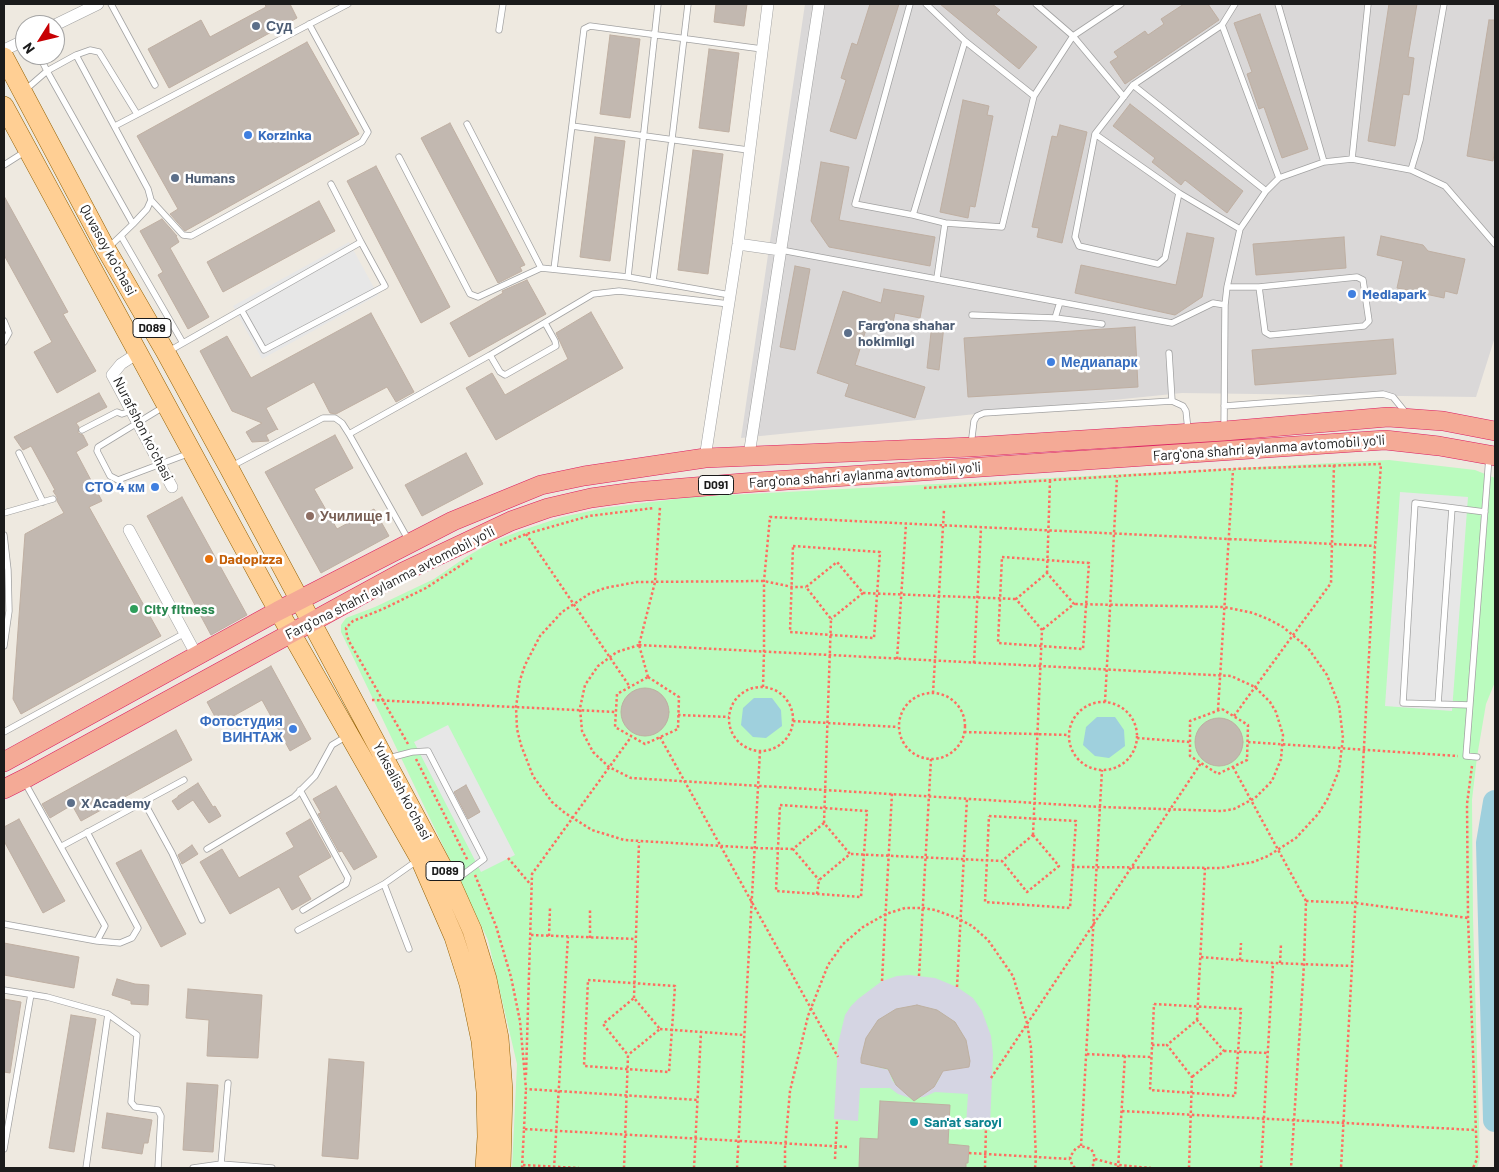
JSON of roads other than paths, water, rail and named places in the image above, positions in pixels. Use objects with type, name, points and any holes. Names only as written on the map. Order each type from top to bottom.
[{"type":"highway","name":"Fargʻona shahri aylanma avtomobil yoʻli","points":[[4,762],[299,600],[453,522],[541,485],[584,476],[705,458],[971,448],[1224,431],[1388,417],[1443,421],[1495,431]]},
{"type":"highway","name":"Fargʻona shahri aylanma avtomobil yoʻli","points":[[4,789],[403,572],[511,521],[557,506],[591,498],[634,492],[743,483],[1027,464],[1117,467],[1384,440],[1439,446],[1492,456]]},
{"type":"highway","points":[[1027,444],[1027,464]]},
{"type":"main road","name":"Quvasoy koʻchasi","points":[[4,56],[106,249],[166,353],[299,600]]},
{"type":"main road","name":"Quvasoy koʻchasi","points":[[4,106],[278,611]]},
{"type":"main road","name":"Yuksalish koʻchasi","points":[[299,600],[451,883],[472,930],[487,978],[499,1038],[503,1091],[501,1168]]},
{"type":"main road","name":"Yuksalish koʻchasi","points":[[278,611],[420,859],[454,938],[471,994],[481,1041],[486,1092],[487,1137],[485,1168]]},
{"type":"street","points":[[65,20],[98,4]]},
{"type":"street","points":[[705,458],[738,244],[748,150],[768,4]]},
{"type":"street","points":[[749,455],[819,4]]},
{"type":"street","points":[[738,244],[780,250]]},
{"type":"street","name":"Nurafshon koʻchasi","points":[[138,352],[120,364],[112,376],[172,487]]},
{"type":"street","points":[[129,530],[197,656]]},
{"type":"lane","points":[[111,4],[154,86]]},
{"type":"lane","points":[[115,126],[348,4]]},
{"type":"lane","points":[[499,30],[503,4]]},
{"type":"lane","points":[[628,277],[658,4]]},
{"type":"lane","points":[[653,281],[688,4]]},
{"type":"lane","points":[[910,4],[855,204],[946,223],[1002,227],[1034,96],[1073,36],[1120,4]]},
{"type":"lane","points":[[926,4],[965,40],[1034,96]]},
{"type":"lane","points":[[1036,4],[1073,36],[1124,97]]},
{"type":"lane","points":[[1179,194],[1165,258],[1158,264],[1079,246],[1075,237],[1096,134],[1133,85],[1222,25],[1235,4]]},
{"type":"lane","points":[[1278,4],[1324,162]]},
{"type":"lane","points":[[1352,159],[1368,4]]},
{"type":"lane","points":[[1411,170],[1420,140],[1443,5]]},
{"type":"lane","points":[[150,200],[182,236],[191,236],[362,142],[368,132],[309,24]]},
{"type":"lane","points":[[1222,25],[1279,178]]},
{"type":"lane","points":[[554,269],[584,29],[590,26],[762,48]]},
{"type":"lane","points":[[913,215],[965,40]]},
{"type":"lane","points":[[22,92],[47,71],[76,55],[90,50],[99,52],[137,114]]},
{"type":"lane","points":[[76,55],[148,188],[150,200],[147,209],[106,249]]},
{"type":"lane","points":[[44,65],[133,224]]},
{"type":"lane","points":[[1133,85],[1266,191]]},
{"type":"lane","points":[[467,124],[541,268]]},
{"type":"lane","points":[[572,126],[748,150]]},
{"type":"lane","points":[[1096,134],[1179,194],[1240,229]]},
{"type":"lane","points":[[4,165],[28,150]]},
{"type":"lane","points":[[399,157],[470,294],[478,297],[541,268],[653,281],[730,299]]},
{"type":"lane","points":[[1224,431],[1225,305],[1227,287],[1240,229],[1266,191],[1279,178],[1324,162],[1352,159],[1411,170],[1445,186],[1494,243]]},
{"type":"lane","points":[[242,311],[264,350],[385,286],[331,184]]},
{"type":"lane","points":[[937,278],[946,223]]},
{"type":"lane","points":[[1494,243],[1495,234]]},
{"type":"lane","points":[[120,236],[183,344]]},
{"type":"lane","points":[[166,353],[361,242]]},
{"type":"lane","points":[[780,250],[1172,323],[1212,303],[1225,305]]},
{"type":"lane","points":[[1227,287],[1260,287],[1358,277],[1363,280],[1369,321],[1364,326],[1270,335],[1265,332],[1260,287]]},
{"type":"lane","points":[[349,434],[490,355],[592,294],[619,291],[730,299]]},
{"type":"lane","points":[[1055,318],[1060,302]]},
{"type":"lane","points":[[972,315],[1055,318],[1102,324]]},
{"type":"lane","points":[[4,321],[9,334],[4,342]]},
{"type":"lane","points":[[490,355],[500,372],[505,375],[556,346],[545,323]]},
{"type":"lane","points":[[1169,353],[1172,401]]},
{"type":"lane","points":[[1224,406],[1383,394],[1393,397],[1410,419]]},
{"type":"lane","points":[[971,448],[974,421],[977,416],[984,413],[1172,401],[1183,406],[1186,411],[1188,433]]},
{"type":"lane","points":[[166,405],[98,447],[97,451],[110,476],[118,480],[192,452]]},
{"type":"lane","points":[[82,430],[117,412],[122,414],[131,411]]},
{"type":"lane","points":[[229,468],[323,418],[335,418],[342,423],[349,434],[410,544]]},
{"type":"lane","points":[[19,453],[43,502]]},
{"type":"lane","points":[[1475,757],[1466,756],[1485,512],[1492,456]]},
{"type":"lane","points":[[4,513],[53,499]]},
{"type":"lane","points":[[1470,705],[1403,703],[1415,503],[1485,512]]},
{"type":"lane","points":[[1438,704],[1452,508]]},
{"type":"lane","points":[[4,535],[8,570],[9,611],[4,646]]},
{"type":"lane","points":[[4,732],[185,633]]},
{"type":"lane","points":[[207,849],[294,797],[315,776],[332,745],[349,735]]},
{"type":"lane","points":[[385,759],[412,752],[428,751],[484,859],[451,883]]},
{"type":"lane","points":[[23,779],[105,926],[97,941]]},
{"type":"lane","points":[[62,846],[184,780]]},
{"type":"lane","points":[[300,790],[348,878],[346,884],[303,910]]},
{"type":"lane","points":[[144,802],[172,853],[202,920]]},
{"type":"lane","points":[[4,924],[97,941],[120,943],[132,938],[138,928],[87,832]]},
{"type":"lane","points":[[298,930],[384,884],[420,859]]},
{"type":"lane","points":[[384,884],[409,949]]},
{"type":"lane","points":[[4,990],[47,997],[108,1014],[137,1035],[131,1102],[135,1107],[158,1110],[161,1116],[158,1168]]},
{"type":"lane","points":[[4,1149],[30,994]]},
{"type":"lane","points":[[86,1168],[108,1014]]},
{"type":"lane","points":[[221,1164],[228,1083]]},
{"type":"lane","points":[[193,1168],[221,1164],[272,1168]]},
{"type":"water","points":[[754,698],[772,698],[781,710],[782,726],[766,738],[753,737],[741,725],[743,708]]},
{"type":"water","points":[[1097,717],[1115,717],[1124,730],[1125,746],[1109,758],[1095,756],[1083,745],[1086,727]]},
{"type":"waterway","points":[[1495,802],[1488,843],[1495,1120]]},
{"type":"place","name":"Суд","points":[[256,26]]},
{"type":"place","name":"Korzinka","points":[[248,135]]},
{"type":"place","name":"Humans","points":[[175,178]]},
{"type":"place","name":"Mediapark","points":[[1352,294]]},
{"type":"place","name":"Farg'ona shahar hokimligi","points":[[848,333]]},
{"type":"place","name":"Медиапарк","points":[[1051,362]]},
{"type":"place","name":"СТО 4 км","points":[[155,487]]},
{"type":"place","name":"Училище 1","points":[[310,516]]},
{"type":"place","name":"Dadopizza","points":[[209,559]]},
{"type":"place","name":"City fitness","points":[[134,609]]},
{"type":"place","name":"Фотостудия ВИНТАЖ","points":[[293,729]]},
{"type":"place","name":"X Academy","points":[[71,803]]},
{"type":"place","name":"San'at saroyi","points":[[914,1122]]}]
